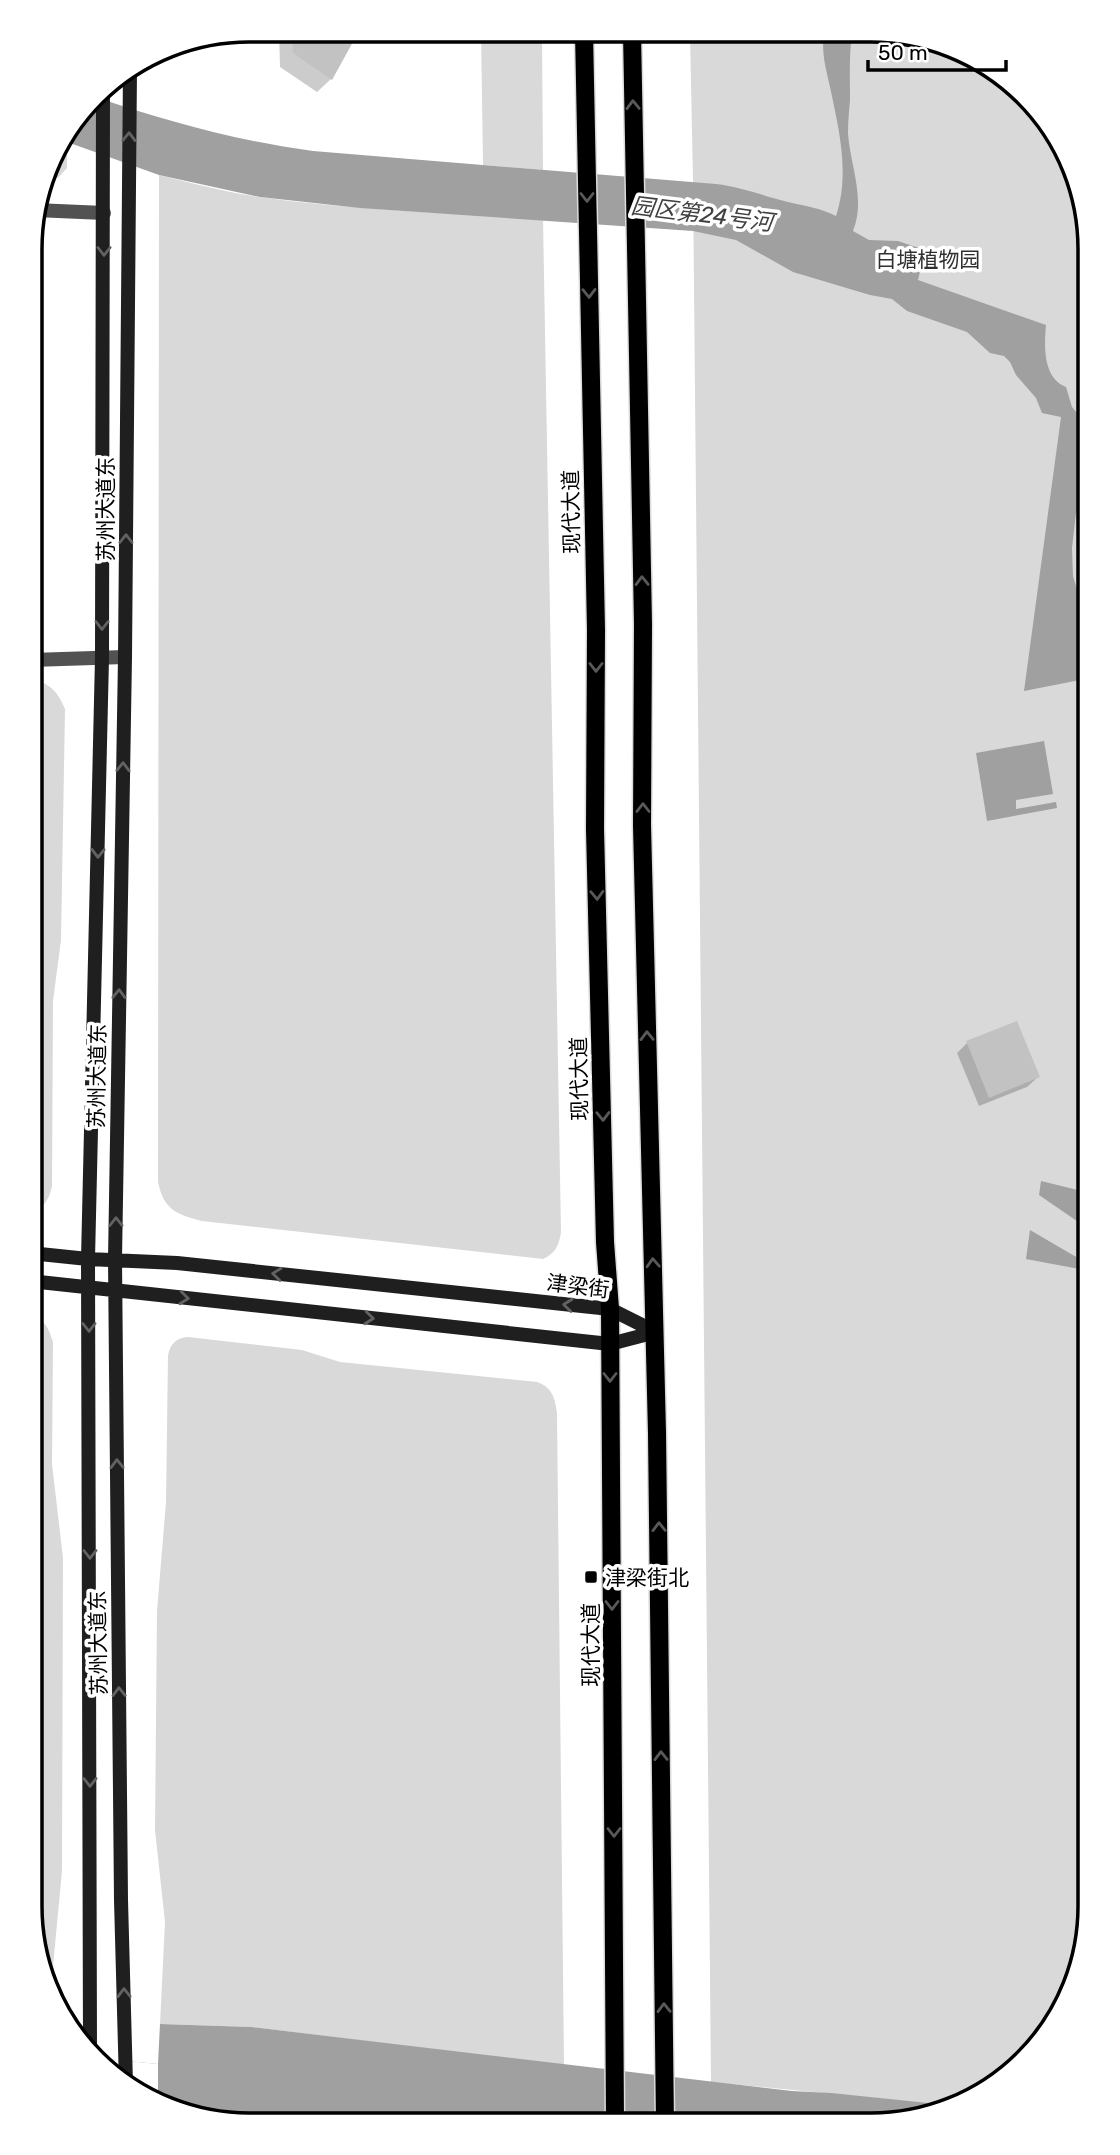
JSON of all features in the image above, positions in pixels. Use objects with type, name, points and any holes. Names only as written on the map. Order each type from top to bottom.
[{"type":"main road","name":"现代大道","points":[[584,42],[596,616],[595,829],[605,1242],[610,1309],[615,2113]]},
{"type":"main road","points":[[632,42],[643,624],[642,825],[656,1332],[665,2113]]},
{"type":"main road","name":"苏州大道东","points":[[126,2072],[121,1900],[116,1260],[130,80]]},
{"type":"main road","name":"苏州大道东","points":[[90,2038],[88,1259],[102,658],[103,103]]},
{"type":"main road","name":"津梁街","points":[[42,1254],[177,1263],[610,1309],[656,1332]]},
{"type":"main road","points":[[42,1282],[610,1344],[656,1332]]},
{"type":"street","points":[[46,210],[104,213]]},
{"type":"street","points":[[42,660],[125,657]]},
{"type":"green space","points":[[481,42],[542,42],[543,170],[483,165]]},
{"type":"green space","name":"白塘植物园","points":[[690,42],[898,44],[937,53],[962,63],[1007,93],[1027,113],[1057,158],[1071,196],[1076,222],[1078,1919],[1071,1959],[1062,1985],[1035,2032],[1017,2052],[986,2078],[962,2092],[932,2103],[711,2082]]},
{"type":"green space","points":[[67,151],[67,168],[55,179]]},
{"type":"green space","points":[[159,175],[259,197],[401,211],[543,219],[561,1232],[556,1248],[543,1259],[202,1221],[172,1209],[161,1191],[158,1182]]},
{"type":"green space","points":[[42,683],[53,689],[65,709],[61,940],[53,1001],[52,1186],[42,1206]]},
{"type":"green space","points":[[42,1323],[50,1332],[53,1342],[52,1464],[63,1558],[62,1871],[53,1972],[46,1946],[42,1906]]},
{"type":"green space","points":[[188,1337],[302,1350],[340,1362],[537,1382],[552,1394],[557,1413],[564,2065],[251,2027],[160,2024],[165,1922],[155,1830],[157,1611],[166,1502],[168,1355],[175,1342]]},
{"type":"water","name":"园区第24号河","points":[[823,42],[851,42],[848,133],[858,194],[857,219],[853,231],[869,240],[898,241],[925,250],[918,280],[1046,325],[1045,352],[1049,369],[1058,383],[1066,387],[1072,407],[1078,414],[1078,513],[1072,548],[1073,576],[1078,593],[1078,680],[1024,691],[1061,417],[1042,413],[1036,398],[1016,375],[1010,362],[1004,356],[990,353],[967,332],[907,311],[892,299],[793,272],[736,240],[693,231],[360,208],[260,197],[159,175],[72,144],[85,123],[106,100],[202,129],[285,147],[716,184],[836,216],[842,184],[842,152]]},
{"type":"water","points":[[1044,741],[1053,794],[1016,800],[1016,809],[1056,802],[1057,808],[987,821],[976,753]]},
{"type":"water","points":[[1041,1181],[1078,1190],[1078,1222],[1039,1195]]},
{"type":"water","points":[[1030,1230],[1078,1258],[1078,1269],[1026,1259]]},
{"type":"water","points":[[160,2024],[251,2027],[792,2091],[932,2103],[898,2111],[871,2113],[249,2113],[196,2106],[170,2097],[146,2085],[110,2059],[158,2064]]},
{"type":"pier","points":[[110,2059],[158,2064],[158,2091]]},
{"type":"building","points":[[293,42],[353,42],[332,80],[293,53]]},
{"type":"building","points":[[1017,1021],[1040,1077],[989,1098],[966,1041]]},
{"type":"place","name":"津梁街北","points":[[591,1577]]}]
